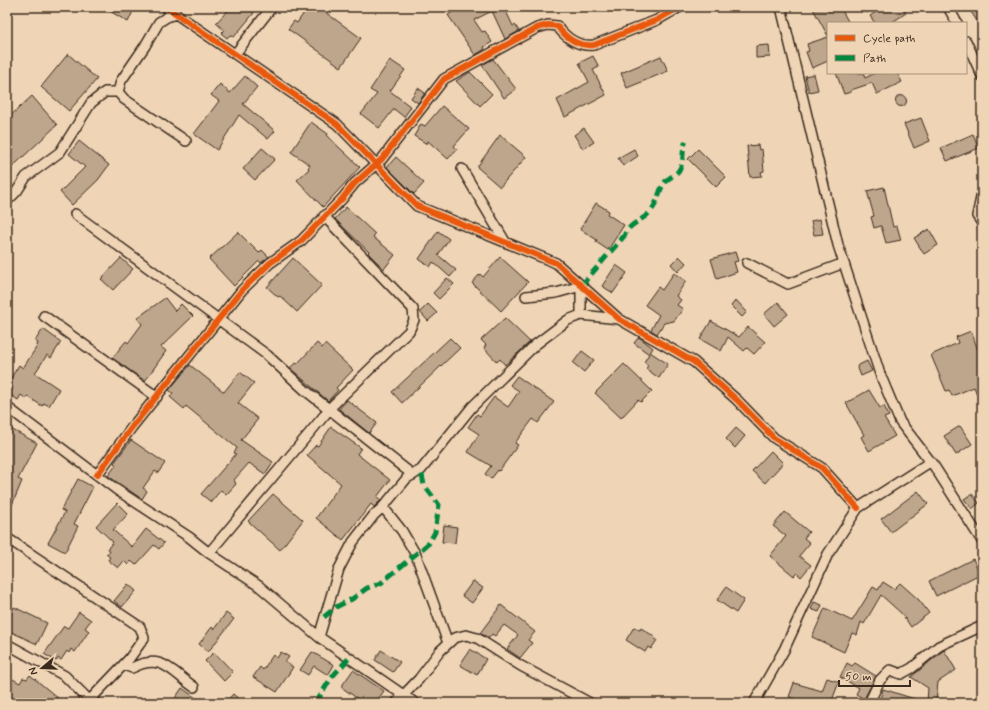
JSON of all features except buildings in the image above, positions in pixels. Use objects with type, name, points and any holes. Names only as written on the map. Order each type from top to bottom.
[{"type":"street","points":[[166,7],[337,124],[417,206],[556,263],[619,319],[694,362],[737,400],[774,438],[822,468],[858,508]]},
{"type":"street","points":[[235,54],[272,7]]},
{"type":"street","points":[[97,475],[242,290],[270,263],[301,241],[375,163],[382,159],[444,79],[529,32],[548,25],[558,26],[564,34],[572,40],[587,46],[594,45],[657,20],[680,7]]},
{"type":"street","points":[[781,7],[838,244],[880,374],[900,422],[930,462],[982,541]]},
{"type":"street","points":[[948,7],[956,22]]},
{"type":"street","points":[[118,92],[121,80],[145,46],[159,22],[167,16],[176,14]]},
{"type":"street","points":[[967,44],[982,76]]},
{"type":"street","points":[[7,201],[17,191],[26,177],[60,152],[91,103],[105,92],[118,92]]},
{"type":"street","points":[[118,92],[124,100],[186,141]]},
{"type":"street","points":[[462,169],[506,243]]},
{"type":"street","points":[[982,193],[977,216],[982,223]]},
{"type":"street","points":[[75,214],[217,320],[267,355],[329,410],[413,475]]},
{"type":"street","points":[[209,553],[329,410],[409,332],[414,320],[413,309],[324,216]]},
{"type":"street","points":[[747,262],[788,284],[844,263]]},
{"type":"street","points":[[526,296],[556,292],[581,286]]},
{"type":"street","points":[[581,286],[581,315]]},
{"type":"street","points":[[319,637],[339,569],[353,542],[374,515],[383,508],[407,478],[421,470],[472,407],[535,345],[568,320],[581,315],[619,319]]},
{"type":"street","points":[[44,316],[157,397]]},
{"type":"street","points":[[7,407],[117,490],[189,537],[209,553],[259,586],[319,637],[399,700],[414,703]]},
{"type":"street","points":[[754,703],[784,650],[828,554],[858,508],[930,462]]},
{"type":"street","points":[[383,508],[402,531],[416,555],[448,643]]},
{"type":"street","points":[[7,538],[140,627],[144,638],[124,665],[89,702],[65,676],[7,644]]},
{"type":"street","points":[[869,703],[880,680],[890,670],[901,674],[912,668],[939,646],[982,626]]},
{"type":"street","points":[[399,700],[419,679],[440,651],[448,643],[454,638],[466,635],[477,638],[521,666],[590,703]]},
{"type":"street","points":[[124,665],[132,668],[144,662],[157,661],[194,687]]},
{"type":"marked path","points":[[581,286],[624,236],[629,228],[653,209],[665,182],[681,167],[686,141]]},
{"type":"marked path","points":[[324,617],[336,607],[352,599],[367,588],[381,583],[429,543],[435,532],[439,505],[424,485],[421,470]]},
{"type":"marked path","points":[[316,703],[331,678],[349,658]]},
{"type":"cycle path","points":[[166,7],[337,124],[417,206],[556,263],[619,319],[694,362],[737,400],[774,438],[822,468],[858,508]]},
{"type":"cycle path","points":[[97,475],[132,427],[242,290],[270,263],[301,241],[342,199],[355,183],[382,159],[444,79],[537,28],[548,25],[557,26],[573,41],[583,45],[594,45],[657,20],[680,7]]}]
